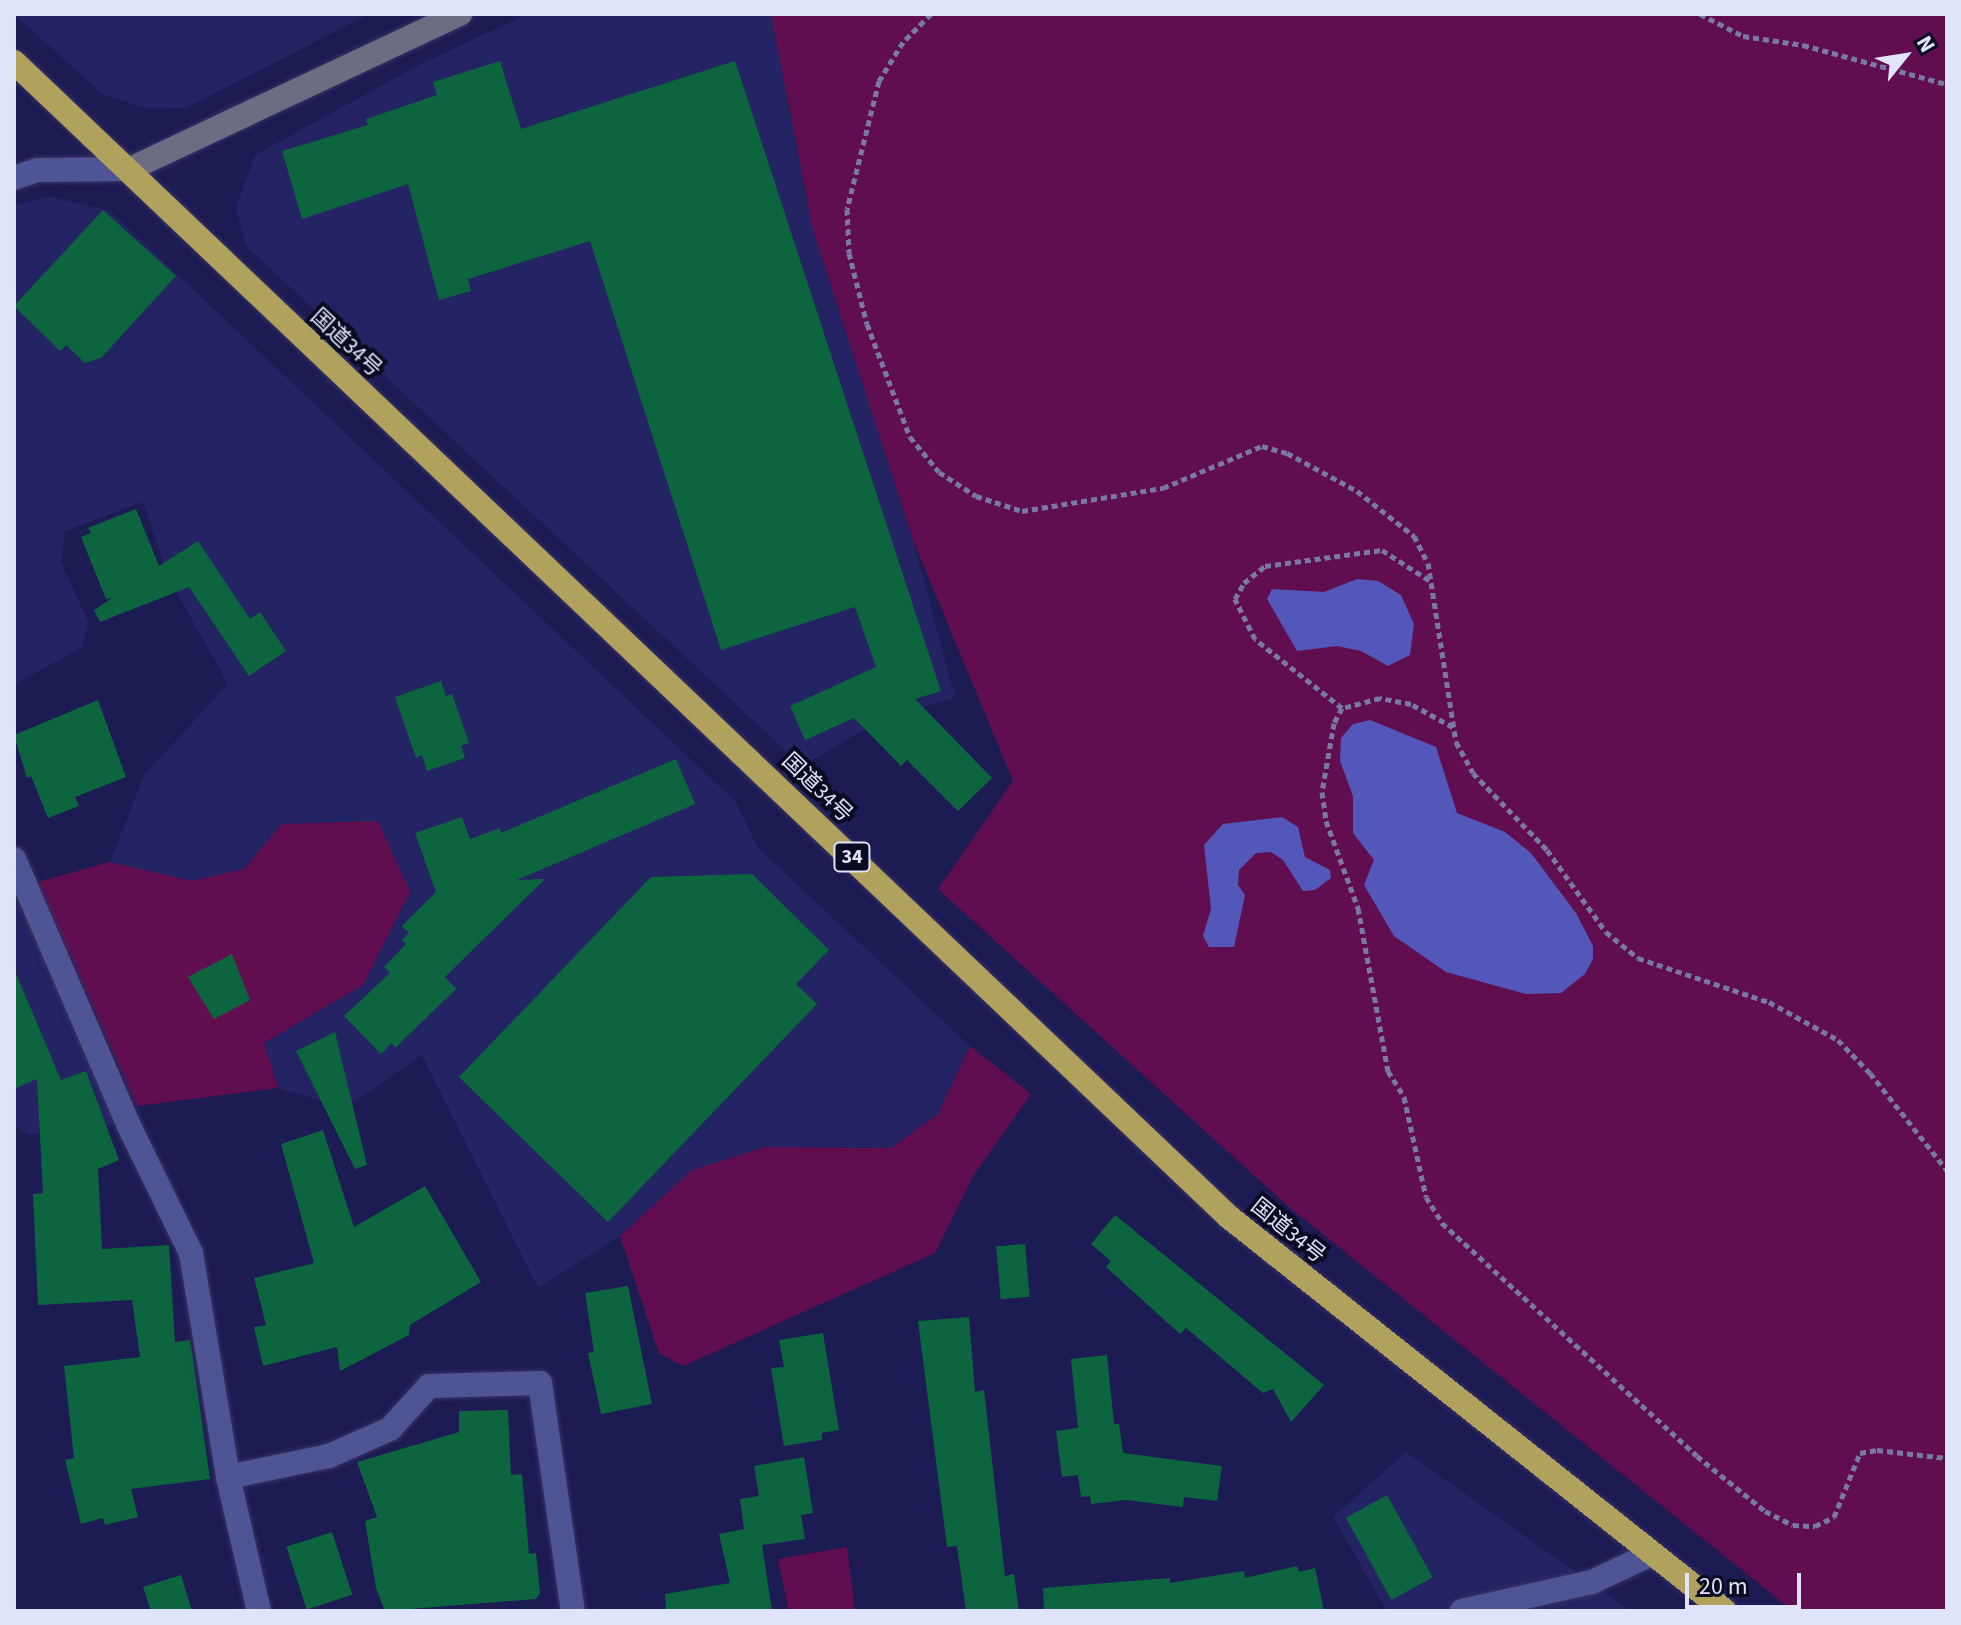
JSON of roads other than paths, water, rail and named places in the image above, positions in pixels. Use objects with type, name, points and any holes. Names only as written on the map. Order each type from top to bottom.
[{"type":"highway","name":"国道34号","points":[[14,62],[1229,1217],[1649,1555],[1725,1611]]},
{"type":"street","points":[[14,178],[37,170],[130,169],[460,14]]},
{"type":"street","points":[[14,859],[129,1126],[191,1253],[228,1477],[259,1611]]},
{"type":"street","points":[[228,1477],[329,1456],[390,1429],[429,1386],[540,1383],[573,1611]]},
{"type":"street","points":[[1462,1611],[1592,1582],[1649,1555]]}]
